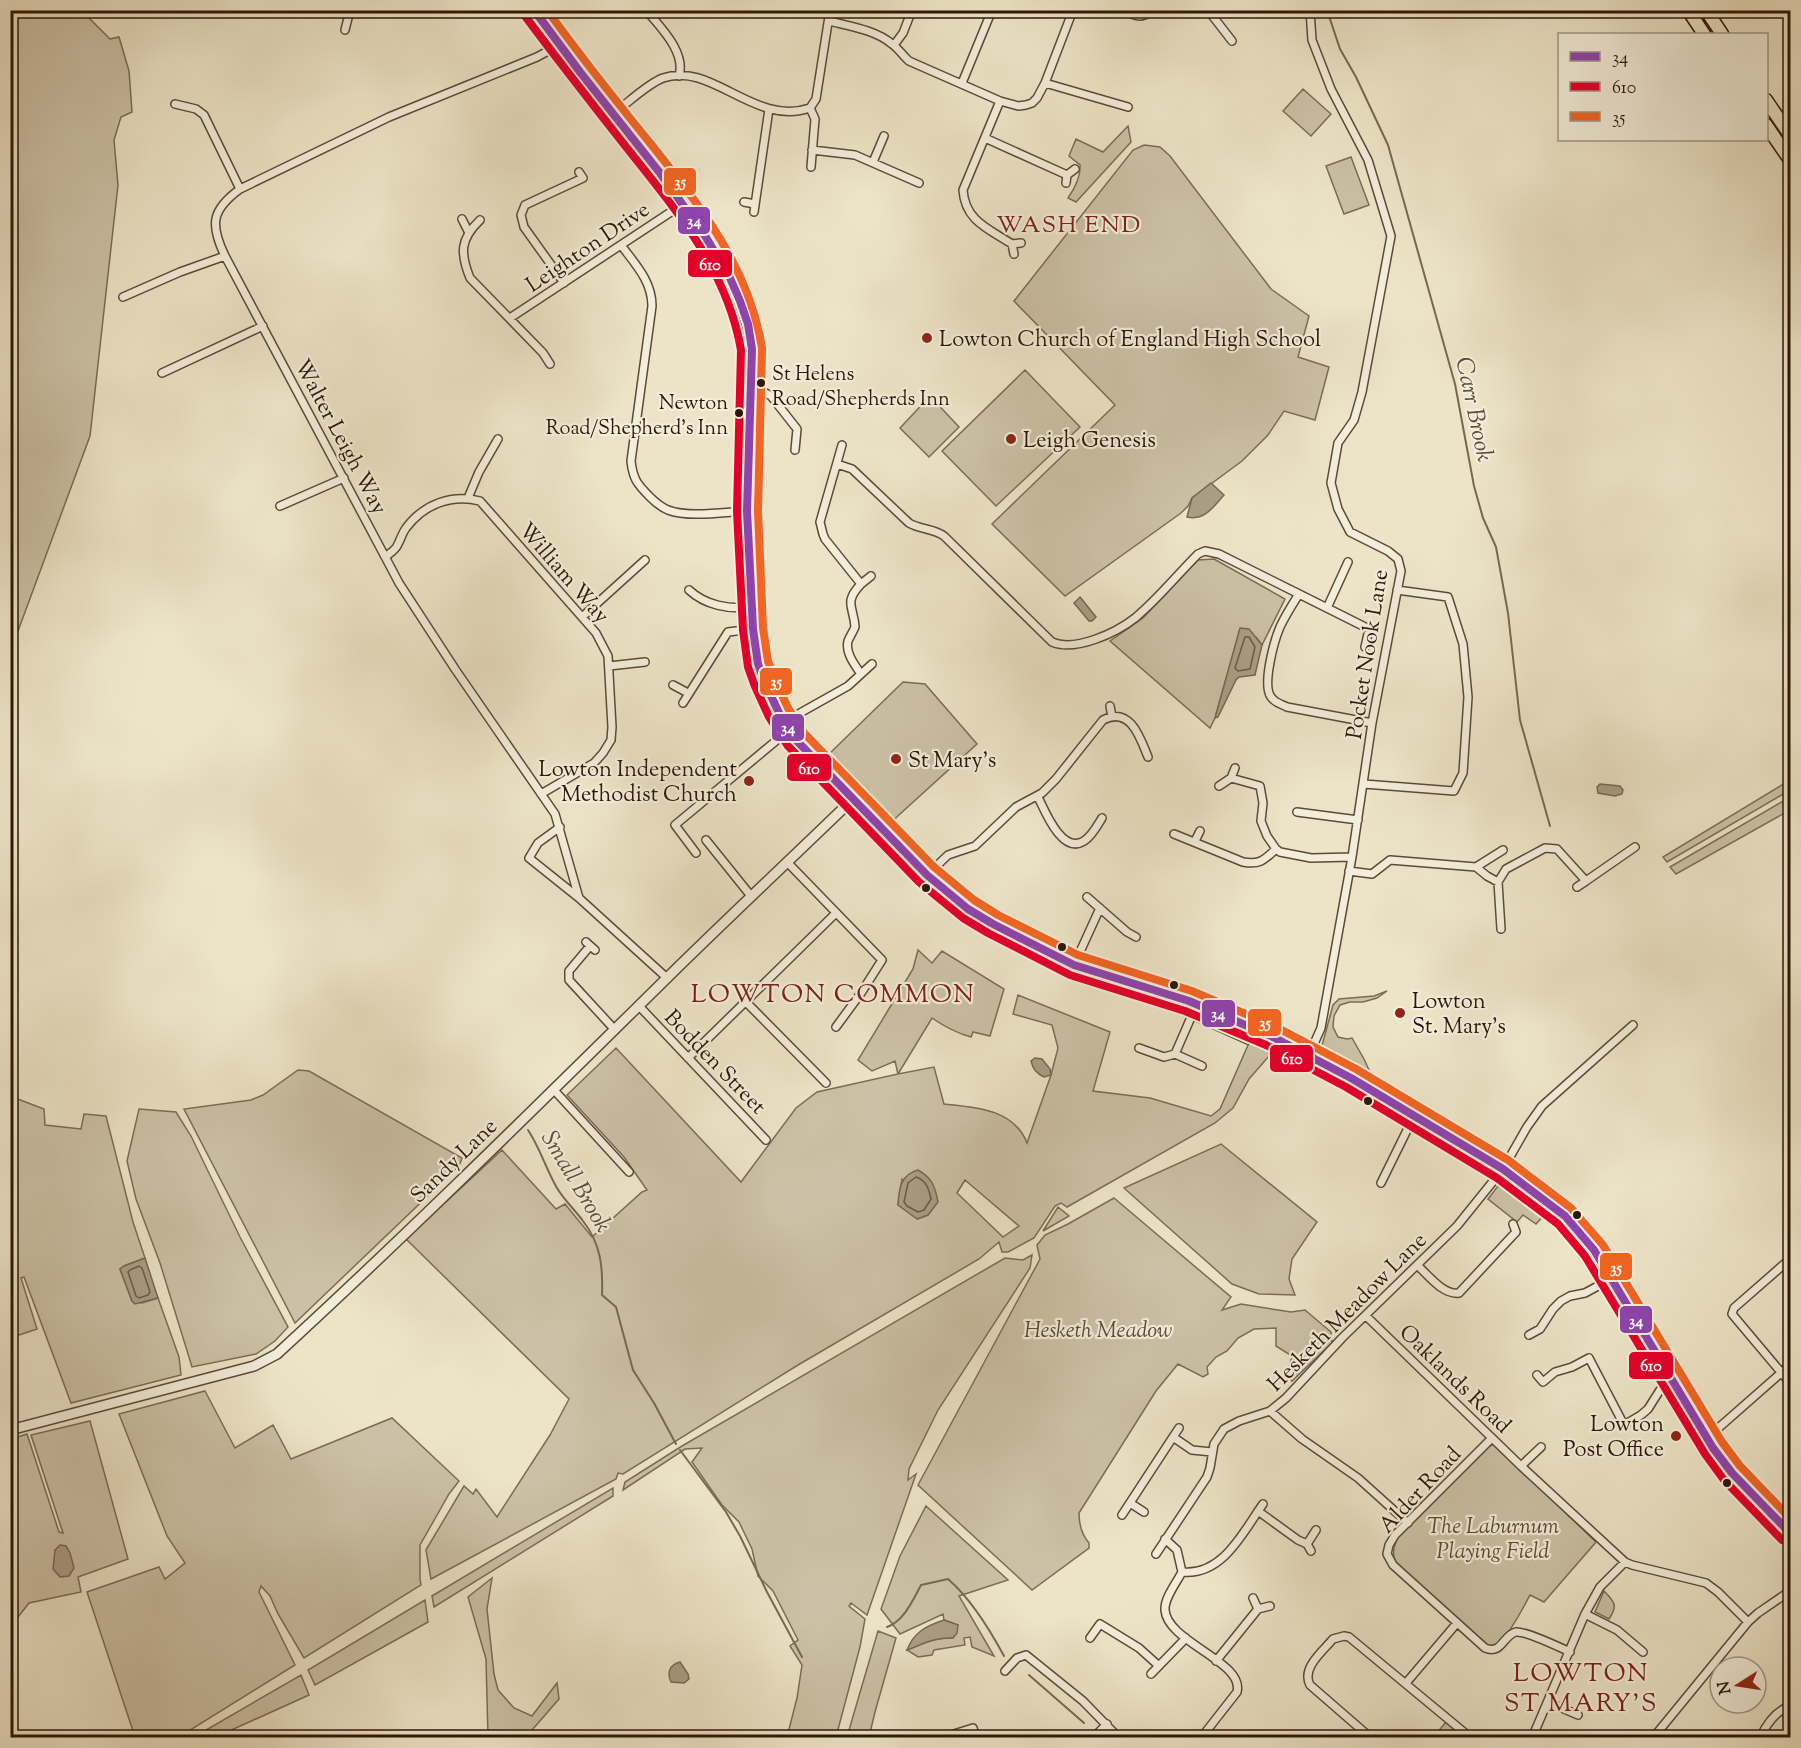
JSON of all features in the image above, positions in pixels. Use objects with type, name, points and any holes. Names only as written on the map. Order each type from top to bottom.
[{"type":"highway","points":[[1688,10],[1703,33]]},
{"type":"highway","points":[[1706,10],[1721,33]]},
{"type":"highway","points":[[1768,101],[1791,135]]},
{"type":"highway","points":[[1768,126],[1791,160]]},
{"type":"main road","points":[[534,10],[683,204],[722,263],[743,306],[750,332],[752,391],[747,511],[753,629],[764,681],[787,726],[853,799],[927,875],[968,909],[1074,965],[1189,1001],[1271,1036],[1503,1169],[1565,1216],[1594,1250],[1707,1438],[1732,1473],[1791,1533]]},
{"type":"street","points":[[345,30],[350,10]]},
{"type":"street","points":[[614,113],[657,81],[679,76],[701,78],[747,102],[769,109],[799,111],[810,108],[816,99],[830,10]]},
{"type":"street","points":[[894,45],[903,33],[912,10]]},
{"type":"street","points":[[962,83],[992,10]]},
{"type":"street","points":[[829,21],[880,36],[894,45],[909,61],[1000,101],[1018,106],[1032,103],[1037,98],[1073,10]]},
{"type":"street","points":[[1125,10],[1137,17],[1145,16],[1153,10]]},
{"type":"street","points":[[1208,10],[1232,42]]},
{"type":"street","name":"Pocket Nook Lane","points":[[1309,1056],[1321,1028],[1352,857],[1372,723],[1401,571],[1398,559],[1388,551],[1350,532],[1338,510],[1331,483],[1338,442],[1354,420],[1362,392],[1392,236],[1368,160],[1331,89],[1311,40],[1310,10]]},
{"type":"street","points":[[649,11],[675,46],[682,67],[679,76]]},
{"type":"street","name":"Walter Leigh Way","points":[[559,45],[537,57],[389,117],[240,189],[220,207],[215,227],[217,240],[225,256],[399,583],[555,814],[579,898]]},
{"type":"street","points":[[1044,83],[1128,107]]},
{"type":"street","points":[[1000,101],[963,189],[964,199],[975,220],[1012,244],[1021,243]]},
{"type":"street","points":[[175,104],[196,109],[204,115],[240,189]]},
{"type":"street","points":[[810,108],[815,119],[811,167]]},
{"type":"street","points":[[744,202],[754,208],[769,109]]},
{"type":"street","points":[[873,162],[884,136]]},
{"type":"street","points":[[985,138],[1067,179],[1075,169]]},
{"type":"street","points":[[812,150],[855,155],[873,162],[906,181],[919,183]]},
{"type":"street","points":[[564,282],[524,227],[521,215],[525,205],[583,178]]},
{"type":"street","name":"Leighton Drive","points":[[510,318],[683,204]]},
{"type":"street","points":[[462,219],[468,231],[480,220]]},
{"type":"street","name":"Leighton Drive","points":[[468,231],[463,249],[464,263],[470,278],[543,353],[550,364]]},
{"type":"street","points":[[1012,244],[1014,254]]},
{"type":"street","points":[[621,245],[646,279],[652,293],[631,461],[633,476],[639,487],[657,504],[669,511],[689,513],[747,511]]},
{"type":"street","points":[[123,297],[180,272],[225,256]]},
{"type":"street","points":[[162,373],[263,326]]},
{"type":"street","points":[[752,391],[764,392],[771,396],[797,429],[795,450]]},
{"type":"street","points":[[385,557],[397,547],[404,530],[420,512],[441,501],[468,498],[478,472],[498,439]]},
{"type":"street","points":[[842,445],[821,515],[821,528],[825,539],[861,584]]},
{"type":"street","points":[[837,464],[852,469],[909,524],[931,529],[944,536],[1052,642],[1059,645],[1072,646],[1098,638],[1134,618],[1198,554],[1205,552],[1219,554],[1369,629],[1365,647]]},
{"type":"street","points":[[280,506],[344,478]]},
{"type":"street","name":"William Way","points":[[468,498],[480,501],[596,633],[608,656],[612,727],[610,740],[594,763],[541,794]]},
{"type":"street","points":[[582,617],[645,560]]},
{"type":"street","points":[[1327,608],[1348,562]]},
{"type":"street","points":[[861,674],[851,657],[848,645],[855,627],[850,606],[855,590],[871,576]]},
{"type":"street","points":[[689,590],[697,598],[709,604],[752,608]]},
{"type":"street","points":[[1364,783],[1454,790],[1463,773],[1468,697],[1463,644],[1448,597],[1397,590]]},
{"type":"street","points":[[1299,594],[1279,629],[1267,683],[1271,697],[1287,707],[1372,723]]},
{"type":"street","points":[[683,703],[728,632],[753,629]]},
{"type":"street","points":[[609,666],[645,662]]},
{"type":"street","points":[[696,853],[675,825],[787,726],[848,686],[872,664]]},
{"type":"street","points":[[673,685],[688,693]]},
{"type":"street","points":[[1110,706],[1112,717]]},
{"type":"street","points":[[927,875],[951,853],[975,846],[1016,807],[1038,797],[1056,779],[1099,723],[1112,717],[1129,721],[1138,734],[1148,757]]},
{"type":"street","points":[[1219,786],[1231,778],[1234,768]]},
{"type":"street","points":[[1231,778],[1260,786],[1263,802],[1261,821],[1266,836],[1275,849],[1311,858],[1352,857]]},
{"type":"street","points":[[1038,797],[1054,828],[1061,837],[1071,842],[1079,843],[1087,839],[1102,819]]},
{"type":"street","name":"Sandy Lane","points":[[10,1431],[254,1366],[278,1354],[853,799]]},
{"type":"street","points":[[1297,812],[1358,820]]},
{"type":"street","points":[[560,827],[538,843],[530,858],[579,898],[667,978]]},
{"type":"street","points":[[1195,841],[1200,831]]},
{"type":"street","points":[[1174,834],[1254,864],[1261,862],[1275,849]]},
{"type":"street","points":[[706,840],[751,896]]},
{"type":"street","points":[[1577,888],[1635,847]]},
{"type":"street","points":[[1501,929],[1498,882],[1506,869],[1545,848],[1557,849],[1586,881]]},
{"type":"street","points":[[1476,867],[1503,850]]},
{"type":"street","points":[[1349,871],[1372,874],[1390,860],[1476,867],[1498,882]]},
{"type":"street","points":[[788,863],[882,960],[836,1027]]},
{"type":"street","points":[[1087,897],[1127,932],[1136,937]]},
{"type":"street","points":[[1074,965],[1100,908]]},
{"type":"street","points":[[688,1058],[836,913]]},
{"type":"street","points":[[590,946],[569,971],[569,980],[615,1030]]},
{"type":"street","points":[[1159,991],[1159,1000],[1248,1040]]},
{"type":"street","points":[[746,1002],[826,1083]]},
{"type":"street","name":"Bodden Street","points":[[639,1006],[766,1140]]},
{"type":"street","points":[[1139,1048],[1164,1058],[1174,1054],[1192,1015]]},
{"type":"street","name":"Hesketh Meadow Lane","points":[[1156,1554],[1207,1477],[1216,1439],[1228,1426],[1270,1410],[1286,1398],[1457,1226],[1503,1169],[1542,1106],[1633,1025]]},
{"type":"street","points":[[1174,1054],[1202,1066]]},
{"type":"street","points":[[554,1090],[629,1172]]},
{"type":"street","points":[[1381,1183],[1414,1116]]},
{"type":"street","points":[[1417,1265],[1445,1290],[1452,1294],[1459,1293],[1518,1233],[1513,1224]]},
{"type":"street","points":[[1791,1259],[1732,1311],[1733,1317],[1791,1383]]},
{"type":"street","points":[[1529,1335],[1540,1329],[1561,1301],[1570,1296],[1586,1293],[1611,1279]]},
{"type":"street","name":"Oaklands Road","points":[[1366,1316],[1521,1466],[1625,1562],[1706,1583],[1748,1622]]},
{"type":"street","points":[[1537,1375],[1543,1382],[1556,1372],[1572,1367],[1588,1358],[1624,1425],[1648,1409],[1654,1396],[1672,1382]]},
{"type":"street","points":[[1707,1438],[1791,1365]]},
{"type":"street","points":[[1270,1410],[1302,1439],[1358,1478],[1408,1523]]},
{"type":"street","points":[[1122,1515],[1179,1428]]},
{"type":"street","points":[[1173,1437],[1192,1450],[1212,1452]]},
{"type":"street","name":"Alder Road","points":[[1492,1438],[1395,1535],[1387,1554],[1390,1561],[1485,1648],[1491,1650],[1500,1647],[1510,1635],[1522,1632],[1570,1652]]},
{"type":"street","points":[[1521,1466],[1542,1447]]},
{"type":"street","points":[[1130,1503],[1143,1512]]},
{"type":"street","points":[[1182,1572],[1197,1572],[1219,1562],[1228,1554],[1263,1504]]},
{"type":"street","points":[[1258,1511],[1307,1544],[1311,1551]]},
{"type":"street","points":[[1307,1544],[1316,1530]]},
{"type":"street","points":[[1165,1539],[1177,1550],[1182,1572],[1165,1604],[1164,1611],[1167,1619],[1186,1638],[1231,1672],[1239,1686],[1237,1692],[1201,1737]]},
{"type":"street","points":[[1532,1737],[1585,1614],[1600,1587],[1625,1562]]},
{"type":"street","points":[[1653,1737],[1748,1622],[1791,1591]]},
{"type":"street","points":[[1253,1598],[1258,1609]]},
{"type":"street","points":[[1216,1661],[1258,1609],[1270,1606]]},
{"type":"street","points":[[1585,1614],[1617,1630],[1643,1652]]},
{"type":"street","points":[[1090,1638],[1101,1621],[1139,1648],[1159,1666]]},
{"type":"street","points":[[1406,1683],[1456,1623]]},
{"type":"street","points":[[1371,1737],[1310,1685],[1308,1670],[1333,1639],[1349,1637],[1469,1737]]},
{"type":"street","points":[[1151,1674],[1186,1638]]},
{"type":"street","points":[[1005,1671],[1017,1658],[1026,1656],[1083,1701],[1119,1737]]},
{"type":"street","points":[[1548,1702],[1578,1714]]},
{"type":"street","points":[[1760,1737],[1771,1719],[1778,1712],[1791,1706]]},
{"type":"street","points":[[1093,1737],[1107,1724]]},
{"type":"street","points":[[941,1737],[973,1728],[976,1737]]},
{"type":"street","points":[[877,1736],[886,1737]]},
{"type":"green space","points":[[10,11],[82,11],[110,39],[119,37],[129,71],[132,112],[121,117],[114,140],[118,185],[90,436],[11,650]]},
{"type":"green space","points":[[1303,89],[1331,114],[1311,136],[1283,111]]},
{"type":"green space","points":[[1128,126],[1131,142],[1076,202],[1068,198],[1080,174],[1080,165],[1069,156],[1076,139],[1103,152]]},
{"type":"green space","points":[[1144,145],[1160,147],[1170,156],[1271,289],[1309,316],[1298,357],[1329,367],[1315,420],[1284,411],[1268,435],[1242,461],[1192,498],[1181,513],[1065,596],[992,524],[1115,405],[1014,301],[1133,150]]},
{"type":"green space","points":[[1351,157],[1369,205],[1344,214],[1326,166]]},
{"type":"green space","name":"Leigh Genesis","points":[[1025,370],[1080,427],[996,506],[942,451]]},
{"type":"green space","points":[[930,396],[959,427],[929,457],[900,428]]},
{"type":"green space","points":[[1214,559],[1285,599],[1262,645],[1256,637],[1240,629],[1215,718],[1210,728],[1110,641],[1143,618],[1198,560]]},
{"type":"green space","points":[[903,682],[925,684],[977,744],[889,824],[826,757]]},
{"type":"green space","points":[[1790,780],[1790,790],[1667,862],[1663,857]]},
{"type":"green space","points":[[1790,797],[1790,810],[1676,874],[1670,867]]},
{"type":"green space","points":[[918,950],[932,963],[942,951],[1004,989],[990,1036],[973,1032],[971,1037],[932,1018],[898,1074],[895,1061],[872,1071],[858,1060],[913,969]]},
{"type":"green space","points":[[1387,991],[1377,998],[1340,1005],[1334,1016],[1333,1027],[1338,1037],[1352,1038],[1375,1083],[1320,1053],[1333,1005],[1339,999],[1374,996]]},
{"type":"green space","points":[[1018,995],[1110,1032],[1093,1091],[1150,1098],[1211,1116],[1220,1109],[1252,1036],[1276,1048],[1249,1079],[1233,1108],[1215,1123],[1067,1207],[1061,1203],[1055,1206],[1034,1238],[1008,1252],[1002,1252],[999,1242],[979,1259],[798,1365],[623,1474],[618,1473],[616,1479],[431,1579],[426,1550],[464,1486],[473,1494],[476,1489],[497,1517],[550,1435],[569,1399],[406,1239],[502,1150],[556,1209],[565,1204],[592,1237],[647,1190],[624,1157],[567,1095],[616,1048],[741,1182],[796,1108],[817,1092],[934,1067],[944,1104],[980,1109],[1003,1117],[1013,1123],[1027,1143],[1058,1048],[1052,1025],[1013,1014]],"holes":[[[902,1179],[932,1208],[928,1215],[918,1219],[898,1205]],[[965,1180],[1019,1226],[1003,1237],[957,1193]]]},
{"type":"green space","points":[[298,1070],[309,1071],[462,1158],[459,1166],[295,1323],[184,1109],[251,1100],[263,1095]]},
{"type":"green space","points":[[10,1096],[44,1109],[45,1125],[81,1129],[84,1114],[106,1116],[133,1222],[145,1258],[120,1269],[132,1301],[142,1303],[158,1298],[179,1357],[181,1375],[71,1403],[24,1277],[21,1278],[37,1329],[13,1337],[10,1328]]},
{"type":"green space","points":[[139,1109],[176,1112],[191,1136],[240,1237],[288,1327],[275,1341],[256,1354],[192,1367],[160,1263],[136,1199],[127,1161]]},
{"type":"green space","points":[[1221,1144],[1317,1222],[1292,1259],[1289,1279],[1295,1295],[1259,1294],[1232,1284],[1124,1188]]},
{"type":"green space","points":[[1501,1182],[1544,1215],[1536,1224],[1523,1215],[1517,1222],[1488,1199]]},
{"type":"green space","name":"Hesketh Meadow","points":[[1114,1198],[1231,1297],[1222,1310],[1241,1304],[1291,1312],[1305,1310],[1331,1332],[1332,1343],[1292,1381],[1287,1374],[1292,1356],[1276,1346],[1276,1328],[1254,1329],[1238,1338],[1227,1351],[1216,1357],[1207,1367],[1208,1374],[1203,1377],[1178,1364],[1156,1391],[1079,1513],[1081,1529],[1089,1543],[1089,1548],[1032,1590],[918,1485],[1040,1259],[1037,1245],[1045,1235]]},
{"type":"green space","points":[[1058,1207],[1069,1216],[1043,1231]]},
{"type":"green space","points":[[1032,1255],[1030,1268],[938,1410],[909,1469],[908,1480],[916,1474],[867,1615],[851,1603],[849,1606],[865,1619],[860,1647],[836,1737],[787,1737],[797,1698],[802,1665],[790,1646],[798,1640],[773,1591],[758,1576],[752,1549],[739,1522],[722,1505],[692,1462],[702,1448],[685,1449],[623,1490],[625,1482],[682,1446],[1005,1258],[1023,1260]]},
{"type":"green space","points":[[205,1391],[235,1448],[273,1425],[291,1459],[392,1418],[459,1481],[420,1545],[421,1585],[304,1658],[270,1596],[261,1586],[259,1592],[295,1665],[179,1737],[135,1737],[87,1592],[159,1567],[165,1579],[185,1563],[167,1536],[119,1414]]},
{"type":"green space","points":[[90,1421],[128,1559],[78,1577],[81,1592],[29,1603],[18,1617],[11,1618],[11,1439],[27,1434],[59,1532],[63,1533],[31,1435]]},
{"type":"green space","name":"The Laburnum Playing Field","points":[[1494,1444],[1596,1542],[1544,1602],[1530,1595],[1505,1637],[1492,1646],[1486,1645],[1398,1566],[1394,1558],[1394,1551],[1399,1536],[1487,1447]]},
{"type":"green space","points":[[613,1488],[613,1496],[434,1607],[432,1596]]},
{"type":"green space","points":[[926,1506],[1008,1580],[959,1596],[994,1656],[972,1647],[970,1637],[964,1638],[965,1645],[934,1650],[932,1655],[918,1657],[907,1650],[935,1640],[953,1638],[958,1625],[944,1620],[943,1614],[900,1634],[881,1609],[900,1556]]},
{"type":"green space","points":[[492,1578],[487,1609],[494,1674],[498,1690],[514,1708],[532,1716],[557,1683],[559,1699],[526,1737],[488,1737],[486,1659],[468,1597]]},
{"type":"green space","points":[[1604,1591],[1614,1604],[1614,1611],[1609,1619],[1595,1612]]},
{"type":"green space","points":[[425,1600],[428,1622],[315,1685],[308,1670]]},
{"type":"green space","points":[[878,1631],[896,1638],[869,1737],[847,1737]]},
{"type":"green space","points":[[301,1675],[309,1695],[216,1737],[194,1737]]},
{"type":"green space","points":[[1446,1722],[1460,1734],[1459,1737],[1435,1735]]},
{"type":"water","points":[[1211,483],[1224,495],[1204,515],[1187,517],[1192,498]]},
{"type":"water","points":[[1080,597],[1096,617],[1092,621],[1089,621],[1074,603]]},
{"type":"water","points":[[1240,628],[1249,629],[1262,645],[1255,675],[1239,677],[1236,680],[1218,717],[1215,718]]},
{"type":"water","points":[[1600,784],[1620,786],[1623,790],[1622,794],[1615,796],[1598,793],[1597,787]]},
{"type":"water","points":[[1035,1058],[1042,1059],[1050,1069],[1051,1075],[1044,1077],[1034,1069],[1031,1061]]},
{"type":"water","points":[[918,1170],[932,1183],[938,1202],[928,1215],[917,1219],[898,1205],[900,1188],[904,1179]]},
{"type":"water","points":[[145,1258],[158,1298],[135,1304],[120,1269]]},
{"type":"water","points":[[60,1545],[66,1546],[70,1553],[74,1568],[69,1576],[60,1577],[53,1569],[55,1550]]},
{"type":"water","points":[[944,1620],[958,1625],[957,1633],[953,1638],[935,1640],[907,1650],[921,1630]]},
{"type":"water","points":[[680,1662],[689,1679],[684,1683],[671,1682],[670,1670],[673,1665]]},
{"type":"waterway","name":"Carr Brook","points":[[1327,10],[1340,49],[1388,145],[1455,384],[1474,486],[1483,518],[1496,547],[1508,613],[1520,720],[1550,826]]},
{"type":"waterway","name":"Small Brook","points":[[528,1130],[557,1188],[594,1238],[600,1256],[602,1295],[616,1307],[633,1370],[676,1444]]},
{"type":"waterway","name":"Small Brook","points":[[680,1450],[726,1512],[802,1657]]},
{"type":"waterway","points":[[887,1627],[903,1615],[921,1585],[948,1579],[979,1615],[1004,1656]]},
{"type":"waterway","points":[[1029,1675],[1084,1723]]},
{"type":"transit line","name":"34","points":[[534,10],[660,173],[704,234],[730,278],[740,301],[748,324],[752,349],[747,511],[753,629],[758,664],[764,681],[779,713],[796,740],[927,875],[968,909],[1074,965],[1189,1001],[1271,1036],[1351,1078],[1503,1169],[1565,1216],[1594,1250],[1713,1448],[1732,1473],[1790,1533]]},
{"type":"transit line","name":"35","points":[[547,10],[702,211],[733,262],[746,289],[762,348],[758,511],[763,628],[768,661],[774,677],[788,708],[804,733],[934,867],[974,900],[998,915],[1078,955],[1192,991],[1276,1027],[1356,1069],[1508,1160],[1571,1208],[1603,1245],[1722,1442],[1740,1466],[1790,1518]]},
{"type":"transit line","name":"610","points":[[525,16],[661,190],[696,239],[724,292],[741,350],[737,511],[743,630],[748,667],[769,717],[788,746],[919,882],[963,918],[1070,975],[1185,1011],[1266,1045],[1346,1087],[1497,1178],[1558,1224],[1585,1256],[1705,1454],[1724,1480],[1782,1540]]},
{"type":"place","name":"Lowton Church of England High School","points":[[927,338]]},
{"type":"place","name":"St Helens Road/Shepherds Inn","points":[[761,383]]},
{"type":"place","name":"Newton Road/Shepherd's Inn","points":[[739,413]]},
{"type":"place","name":"Leigh Genesis","points":[[1011,439]]},
{"type":"place","name":"St Mary's","points":[[896,759]]},
{"type":"place","name":"Lowton Independent Methodist Church","points":[[749,781]]},
{"type":"place","name":"Lowton St. Mary's","points":[[1400,1013]]},
{"type":"place","name":"Lowton Post Office","points":[[1676,1436]]},
{"type":"district","name":"WASH END","points":[[1069,224]]},
{"type":"district","name":"LOWTON COMMON","points":[[833,993]]},
{"type":"district","name":"LOWTON ST MARY'S","points":[[1581,1687]]}]
